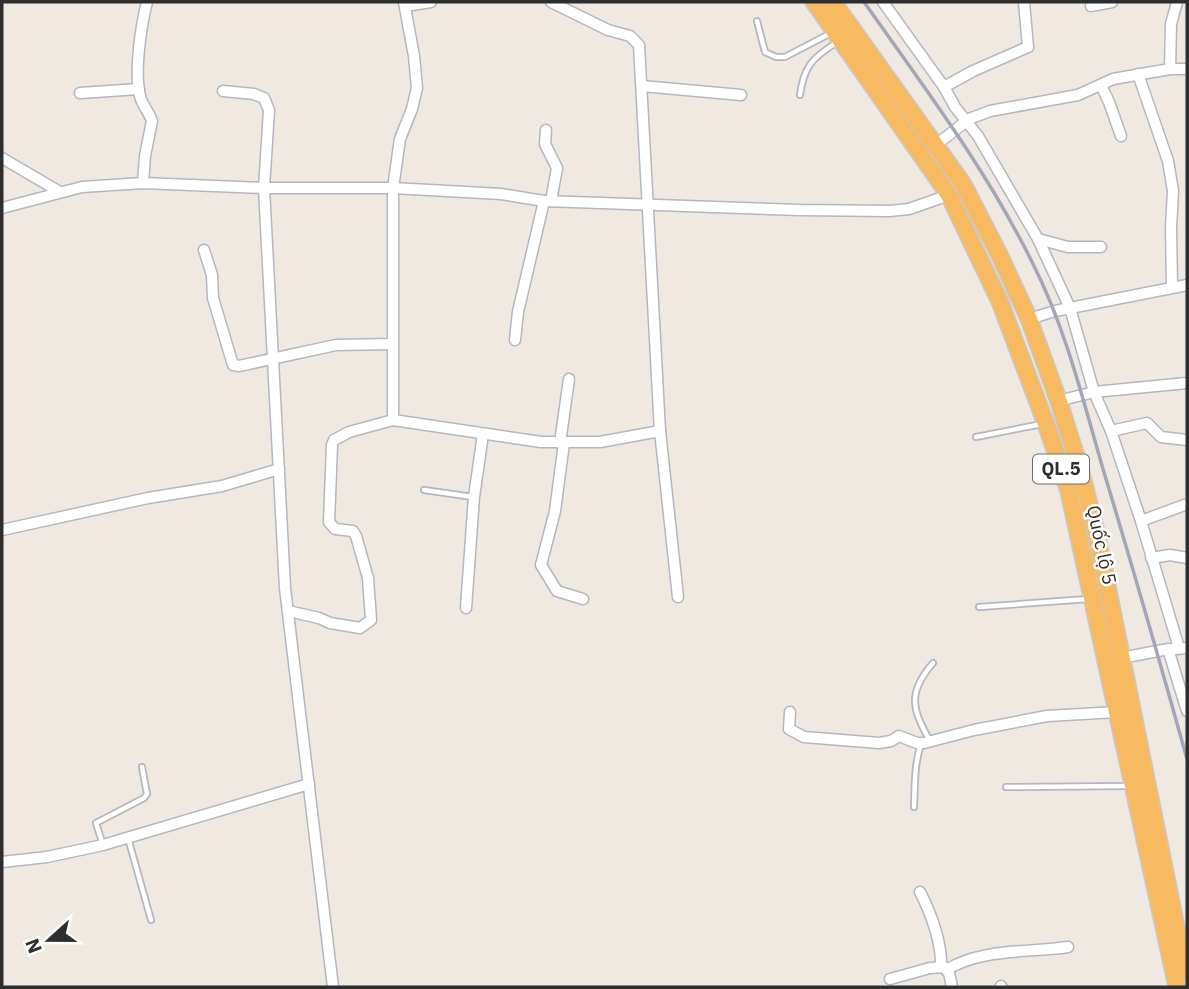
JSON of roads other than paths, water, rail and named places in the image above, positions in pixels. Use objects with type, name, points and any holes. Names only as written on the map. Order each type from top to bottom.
[{"type":"highway","name":"Quốc lộ 5","points":[[814,2],[949,195],[1000,302],[1046,424],[1069,492],[1177,987]]},
{"type":"highway","name":"Quốc lộ 5","points":[[833,2],[963,184],[1029,319],[1058,401],[1094,523],[1187,983]]},
{"type":"street","points":[[143,183],[152,121],[141,101],[139,89],[141,34],[147,2]]},
{"type":"street","points":[[394,420],[393,188],[400,139],[417,88],[404,4],[431,2]]},
{"type":"street","points":[[551,2],[608,30],[630,36],[639,45],[660,431],[678,597]]},
{"type":"street","points":[[883,2],[978,136],[1038,239],[1070,308],[1094,392],[1111,431],[1141,521],[1178,648],[1187,711]]},
{"type":"street","points":[[944,87],[983,66],[1028,47],[1024,2]]},
{"type":"street","points":[[1091,6],[1112,2]]},
{"type":"street","points":[[1170,69],[1171,24],[1177,2]]},
{"type":"street","points":[[936,145],[966,121],[990,111],[1078,95],[1113,79],[1170,69],[1187,69]]},
{"type":"street","points":[[1138,74],[1170,171],[1173,191],[1172,287]]},
{"type":"street","points":[[1101,85],[1121,136]]},
{"type":"street","points":[[642,86],[741,95]]},
{"type":"street","points":[[80,93],[139,89]]},
{"type":"street","points":[[223,91],[254,94],[264,98],[267,103],[264,188],[271,358],[288,611],[333,987]]},
{"type":"street","points":[[515,340],[518,312],[557,168],[545,144],[546,130]]},
{"type":"street","points":[[2,158],[60,192]]},
{"type":"street","points":[[2,208],[60,192],[107,184],[143,183],[264,188],[393,188],[502,194],[548,201],[802,211],[909,209],[949,195]]},
{"type":"street","points":[[1038,239],[1068,247],[1101,247]]},
{"type":"street","points":[[204,250],[212,275],[213,298],[233,365],[239,366],[336,345],[393,344]]},
{"type":"street","points":[[1029,319],[1070,308],[1187,285]]},
{"type":"street","points":[[569,379],[555,511],[541,565],[557,591],[583,599]]},
{"type":"street","points":[[1058,401],[1094,392],[1187,383]]},
{"type":"street","points":[[288,611],[349,628],[360,628],[371,620],[368,578],[356,536],[353,531],[335,528],[329,522],[332,445],[334,440],[349,432],[394,420],[516,440],[562,443],[600,442],[660,431]]},
{"type":"street","points":[[1111,431],[1147,423],[1161,437],[1187,440]]},
{"type":"street","points":[[466,608],[474,498],[483,434]]},
{"type":"street","points":[[2,530],[222,485],[279,469]]},
{"type":"street","points":[[1141,521],[1187,504]]},
{"type":"street","points":[[1151,558],[1170,555],[1187,558]]},
{"type":"street","points":[[1121,659],[1178,648]]},
{"type":"street","points":[[790,712],[789,729],[804,737],[879,743],[899,736],[926,742],[1022,720],[1117,712]]},
{"type":"street","points":[[2,862],[47,857],[103,845],[309,784]]},
{"type":"street","points":[[920,892],[927,905],[944,968],[952,987]]},
{"type":"street","points":[[890,979],[930,968],[944,968],[977,956],[1068,947]]},
{"type":"lane","points":[[757,21],[765,52],[776,57],[785,57],[838,35]]},
{"type":"lane","points":[[800,95],[802,75],[807,66],[838,35]]},
{"type":"lane","points":[[976,437],[1046,424]]},
{"type":"lane","points":[[424,490],[474,498]]},
{"type":"lane","points":[[979,607],[1092,599]]},
{"type":"lane","points":[[914,807],[915,761],[926,742],[914,704],[915,692],[921,676],[933,663]]},
{"type":"lane","points":[[103,845],[96,823],[147,794],[142,767]]},
{"type":"lane","points":[[1006,787],[1133,786]]},
{"type":"lane","points":[[128,838],[150,920]]},
{"type":"railway","points":[[864,2],[932,97],[996,195],[1045,289],[1081,391],[1187,759]]}]
